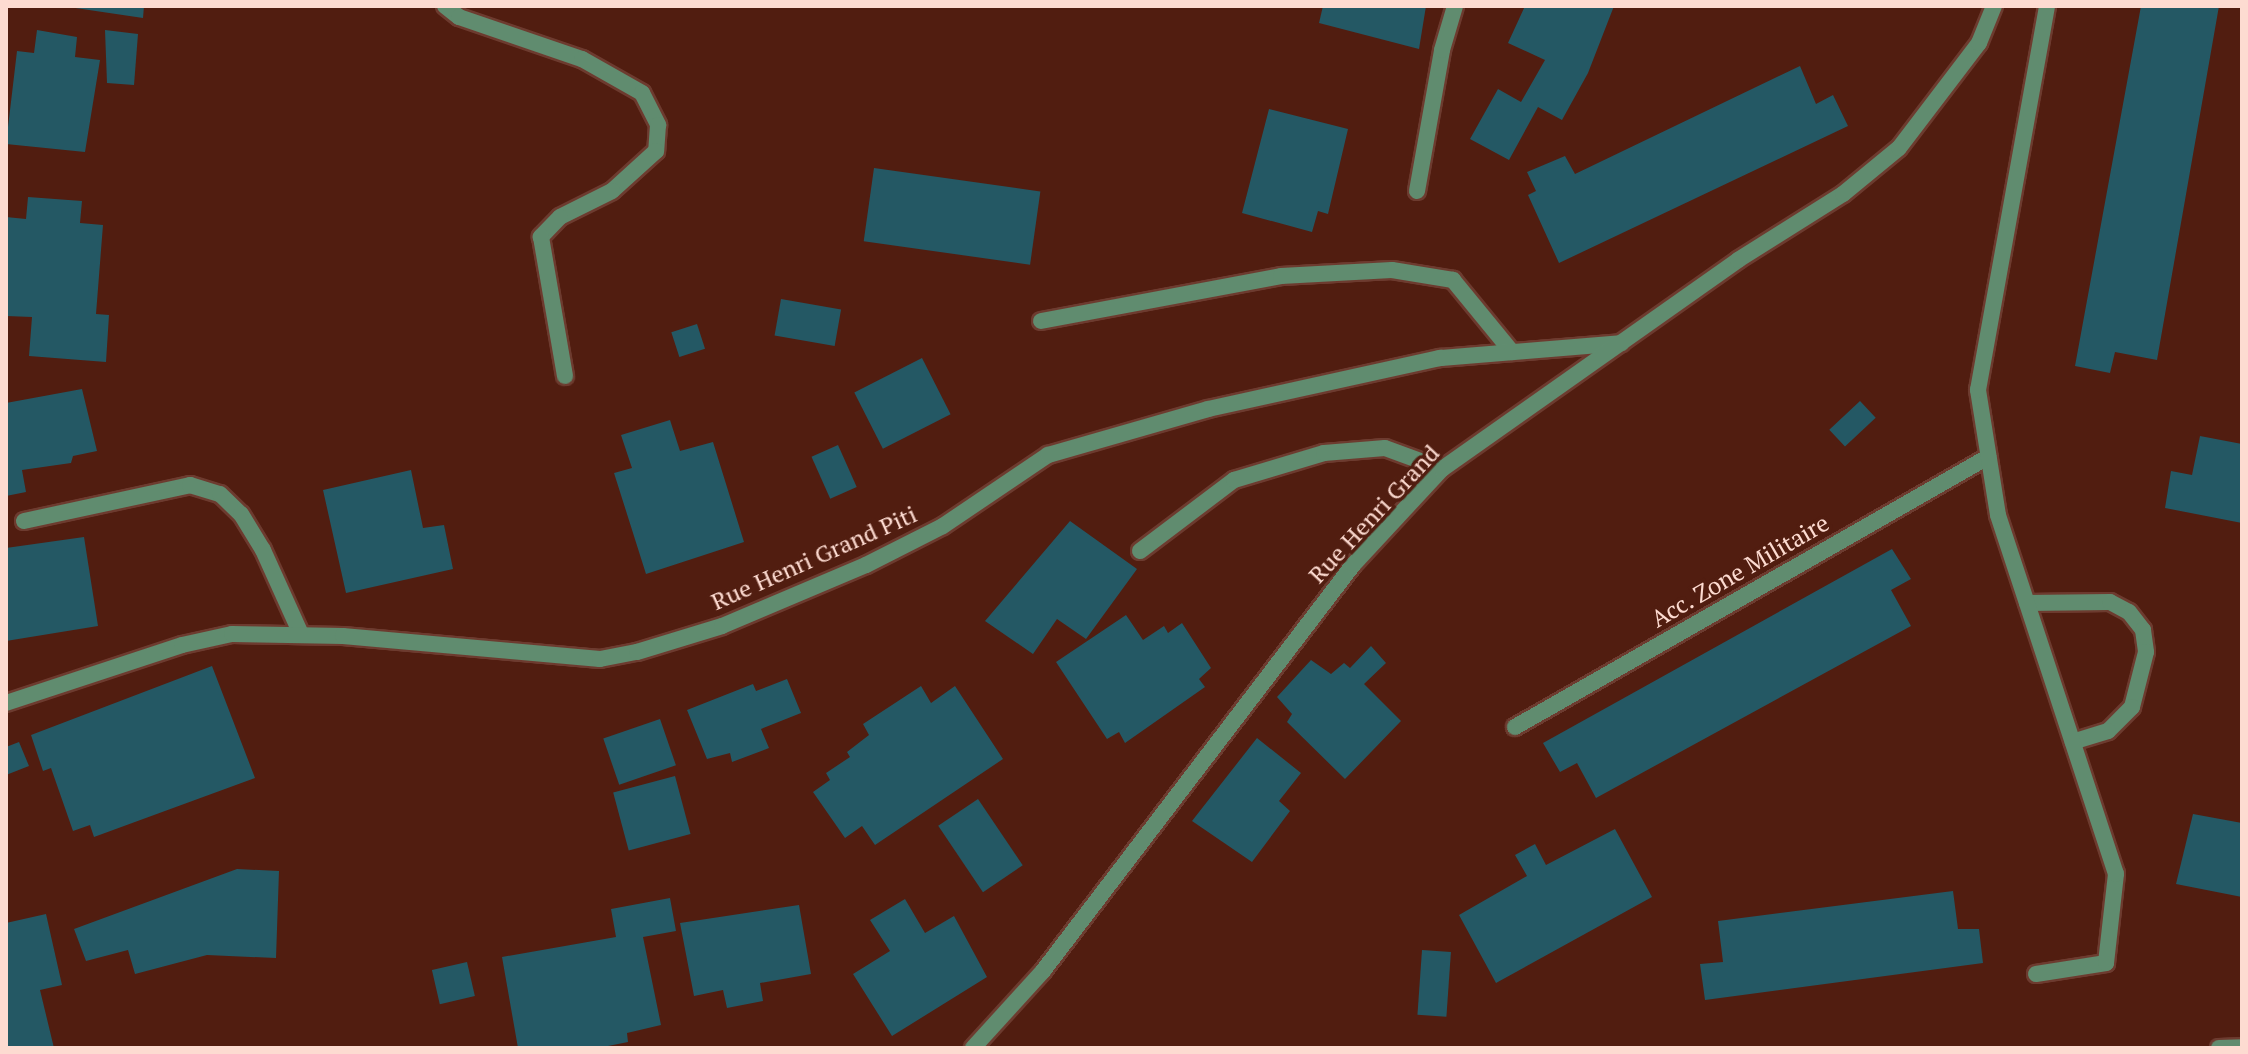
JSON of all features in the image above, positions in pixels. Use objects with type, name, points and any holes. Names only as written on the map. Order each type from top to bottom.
[{"type":"street","points":[[445,6],[459,17],[582,59],[642,93],[658,125],[656,151],[612,191],[560,217],[541,237],[565,376]]},
{"type":"street","points":[[1417,191],[1442,50],[1455,6]]},
{"type":"street","name":"Rue Henri Grand","points":[[973,1048],[1061,947],[1353,565],[1442,469],[1738,260],[1843,194],[1899,148],[1979,43],[1994,6]]},
{"type":"street","points":[[2036,974],[2106,963],[2116,874],[1998,515],[1978,390],[2047,6]]},
{"type":"street","points":[[1041,321],[1281,276],[1392,270],[1453,280],[1512,352]]},
{"type":"street","name":"Rue Henri Grand Piti","points":[[6,703],[182,645],[232,634],[301,634],[600,659],[637,652],[722,626],[866,565],[943,526],[1048,455],[1208,409],[1440,358],[1621,343]]},
{"type":"street","points":[[1140,551],[1234,480],[1324,453],[1385,448],[1442,469]]},
{"type":"street","name":"Acc. Zone Militaire","points":[[1515,727],[1988,457]]},
{"type":"street","points":[[24,521],[190,485],[220,494],[241,514],[263,550],[301,634]]},
{"type":"street","points":[[2027,603],[2110,602],[2129,612],[2143,630],[2146,652],[2132,707],[2108,731],[2073,742]]},
{"type":"street","points":[[2219,1048],[2242,1047]]},
{"type":"building","points":[[62,6],[144,6],[143,18]]},
{"type":"building","points":[[1323,6],[1426,6],[1419,49],[1319,23]]},
{"type":"building","points":[[1525,6],[1614,6],[1588,73],[1562,120],[1538,107],[1509,160],[1470,139],[1498,89],[1521,102],[1545,60],[1508,43]]},
{"type":"building","points":[[2141,6],[2219,6],[2157,360],[2115,352],[2110,373],[2075,366]]},
{"type":"building","points":[[37,30],[77,37],[75,57],[100,60],[85,152],[6,144],[17,51],[34,53]]},
{"type":"building","points":[[105,30],[138,34],[134,85],[107,83]]},
{"type":"building","points":[[1800,66],[1816,104],[1833,95],[1848,126],[1559,263],[1528,195],[1536,191],[1527,172],[1565,156],[1575,174]]},
{"type":"building","points":[[1269,109],[1348,129],[1328,214],[1318,211],[1312,232],[1242,213]]},
{"type":"building","points":[[874,168],[1040,191],[1030,265],[864,241]]},
{"type":"building","points":[[28,197],[82,201],[80,223],[103,225],[96,314],[109,315],[106,362],[29,356],[32,317],[6,316],[6,217],[26,219]]},
{"type":"building","points":[[781,299],[841,310],[835,346],[775,335]]},
{"type":"building","points":[[697,324],[705,349],[679,357],[671,332]]},
{"type":"building","points":[[922,358],[951,414],[883,449],[854,393]]},
{"type":"building","points":[[82,389],[97,451],[73,456],[71,463],[22,470],[26,492],[6,496],[6,403]]},
{"type":"building","points":[[1860,401],[1876,418],[1845,446],[1829,430]]},
{"type":"building","points":[[670,420],[680,451],[713,442],[744,542],[646,574],[614,473],[632,468],[621,435]]},
{"type":"building","points":[[2200,436],[2242,444],[2242,523],[2165,508],[2171,471],[2192,475]]},
{"type":"building","points":[[838,445],[857,487],[830,499],[812,457]]},
{"type":"building","points":[[411,470],[423,528],[444,525],[453,569],[346,593],[323,490]]},
{"type":"building","points":[[1070,521],[1137,569],[1086,639],[1057,619],[1033,654],[985,621]]},
{"type":"building","points":[[84,537],[98,626],[6,641],[6,548]]},
{"type":"building","points":[[1892,549],[1911,579],[1891,590],[1911,626],[1596,798],[1577,763],[1560,772],[1543,743]]},
{"type":"building","points":[[1126,615],[1143,640],[1164,626],[1168,633],[1182,623],[1211,668],[1199,679],[1205,687],[1125,743],[1119,732],[1107,739],[1056,662]]},
{"type":"building","points":[[1371,646],[1386,663],[1364,684],[1401,721],[1345,779],[1287,722],[1292,714],[1277,697],[1311,660],[1331,674],[1344,663],[1350,668]]},
{"type":"building","points":[[212,666],[255,778],[94,837],[90,825],[73,831],[51,768],[43,771],[31,735]]},
{"type":"building","points":[[787,679],[801,713],[761,729],[769,748],[732,762],[730,753],[707,759],[687,710],[753,684],[756,691]]},
{"type":"building","points":[[921,686],[931,703],[955,686],[1003,759],[875,845],[862,826],[845,838],[813,792],[830,780],[826,773],[850,757],[847,752],[869,735],[863,724]]},
{"type":"building","points":[[660,719],[676,765],[619,785],[603,739]]},
{"type":"building","points":[[1257,738],[1301,773],[1279,801],[1290,811],[1252,862],[1192,821]]},
{"type":"building","points":[[19,742],[29,766],[6,775],[6,747]]},
{"type":"building","points":[[675,776],[691,834],[629,851],[613,793]]},
{"type":"building","points":[[978,799],[1023,865],[983,892],[938,826]]},
{"type":"building","points":[[2193,814],[2242,823],[2242,897],[2176,884]]},
{"type":"building","points":[[1615,829],[1652,897],[1496,983],[1459,915],[1527,876],[1515,855],[1535,844],[1546,865]]},
{"type":"building","points":[[237,869],[279,871],[276,958],[207,955],[135,974],[128,950],[86,961],[74,929]]},
{"type":"building","points":[[1953,891],[1958,929],[1979,929],[1983,963],[1705,1000],[1700,964],[1723,962],[1718,921]]},
{"type":"building","points":[[670,898],[676,931],[643,937],[661,1025],[627,1033],[628,1042],[598,1048],[518,1048],[502,957],[616,937],[611,909]]},
{"type":"building","points":[[905,899],[925,933],[954,916],[987,977],[892,1036],[853,974],[890,951],[870,920]]},
{"type":"building","points":[[799,905],[811,974],[760,983],[763,1001],[727,1008],[723,990],[694,996],[680,923]]},
{"type":"building","points":[[46,914],[62,985],[40,990],[54,1048],[6,1048],[6,923]]},
{"type":"building","points":[[1422,950],[1451,952],[1446,1017],[1417,1015]]},
{"type":"building","points":[[467,962],[475,996],[440,1004],[432,970]]}]
